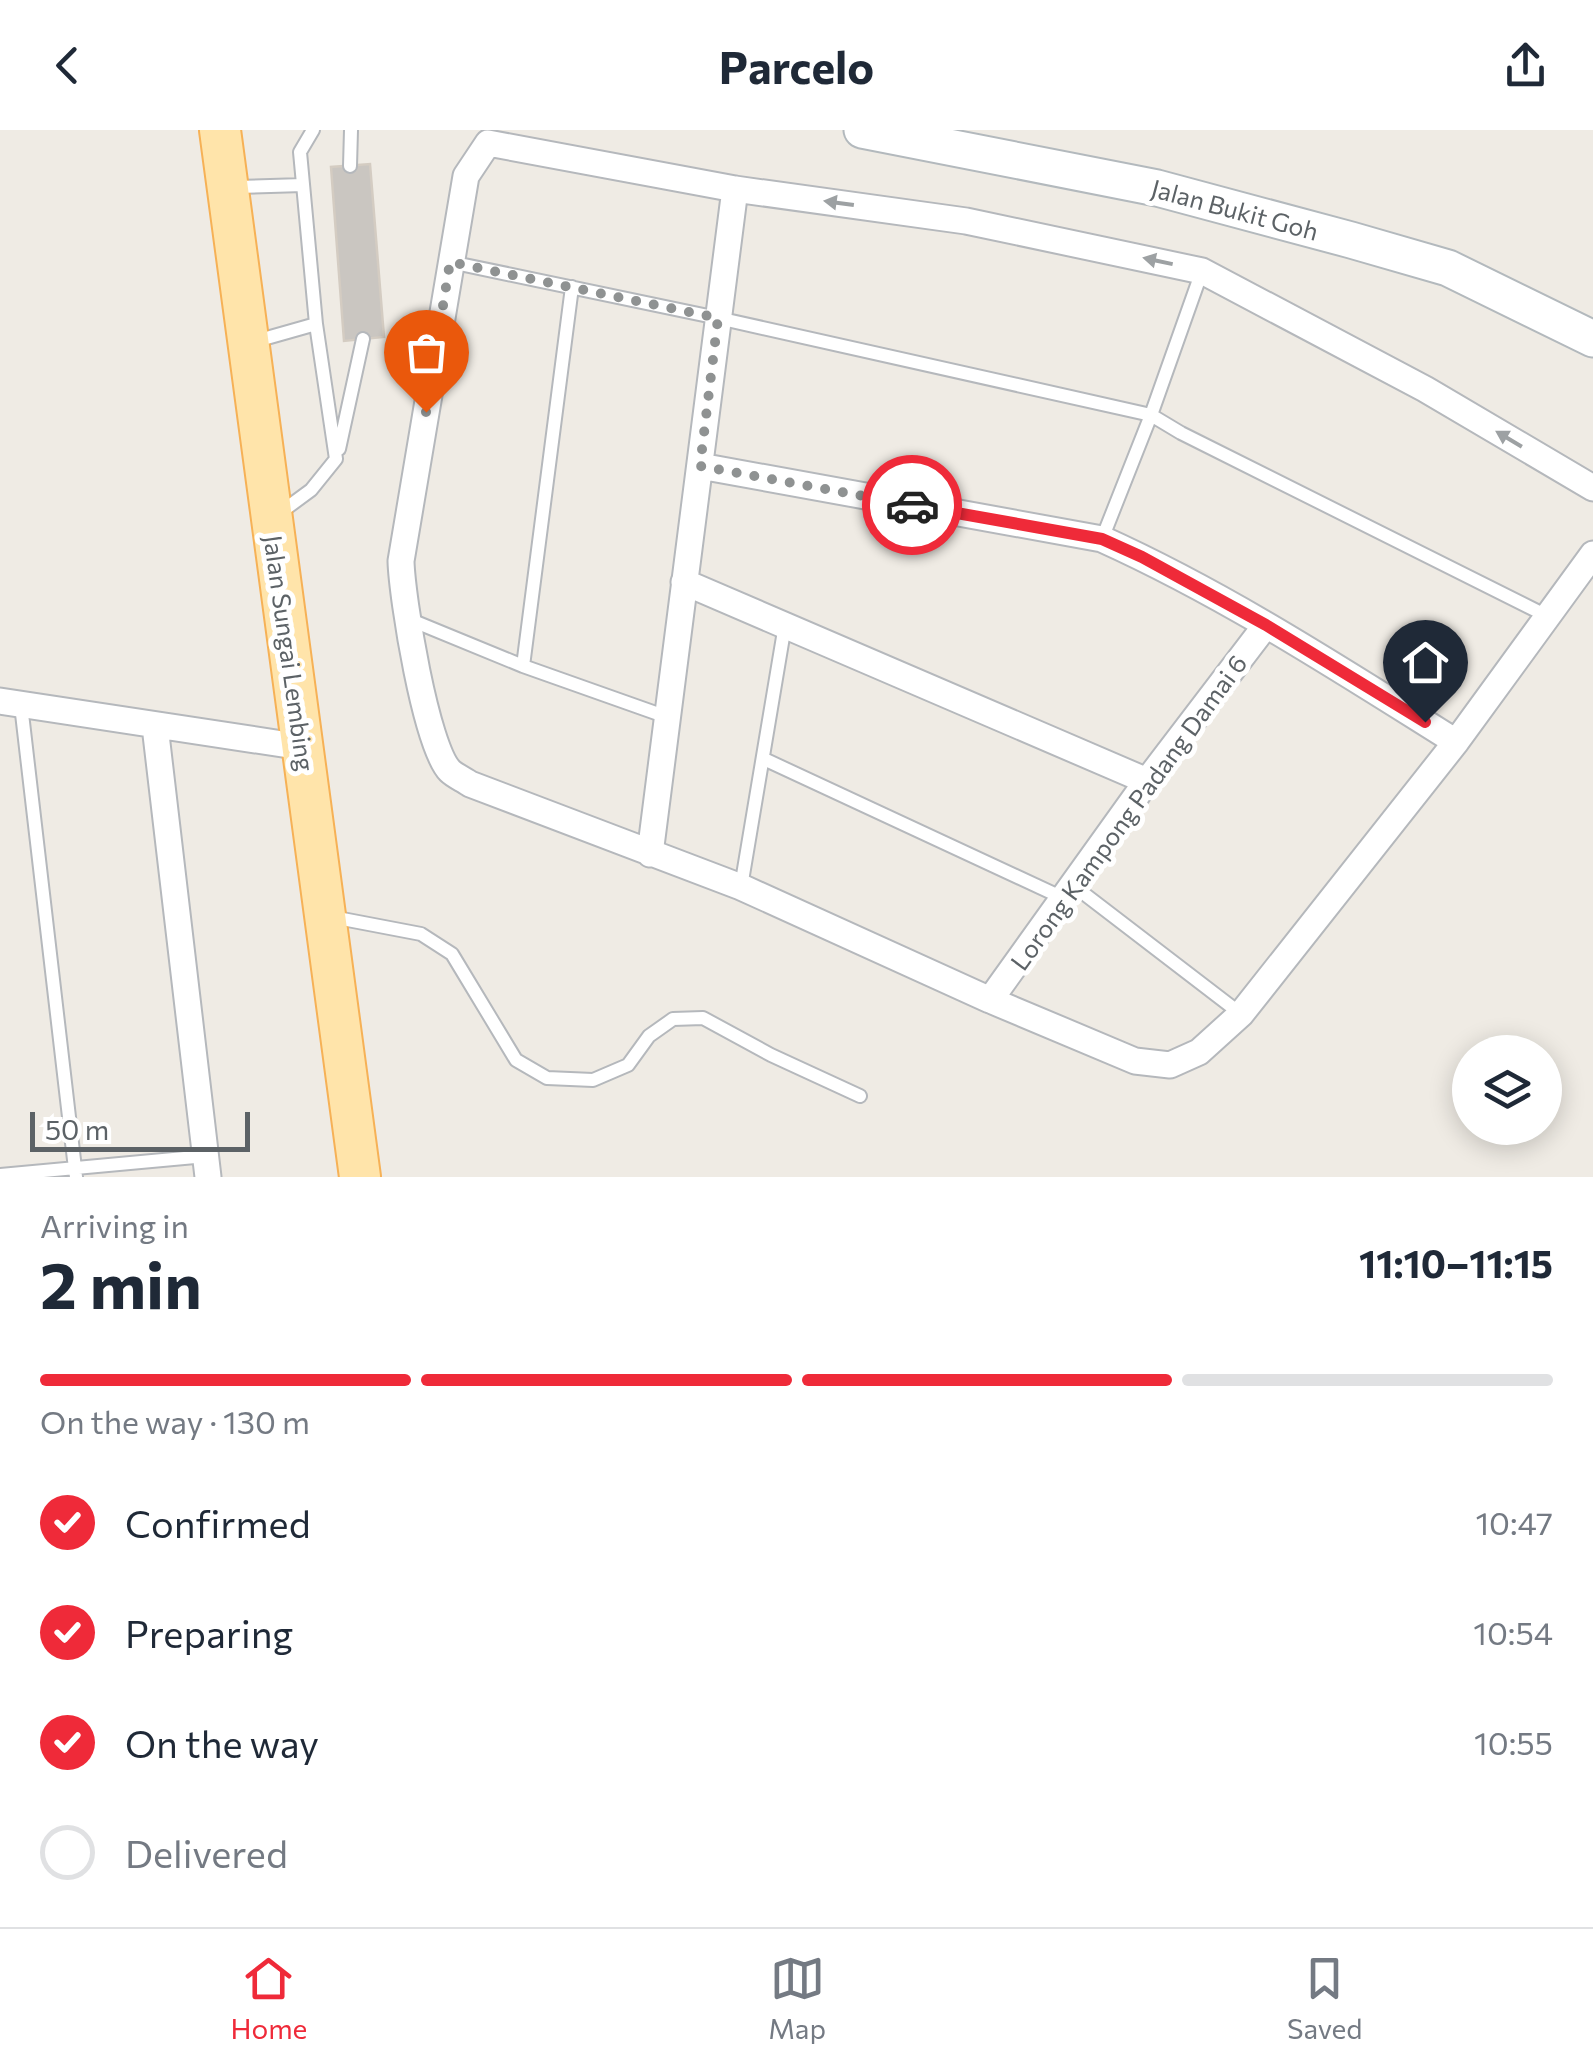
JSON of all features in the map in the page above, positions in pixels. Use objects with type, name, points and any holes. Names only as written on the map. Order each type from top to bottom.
[{"type":"main road","name":"Jalan Sungai Lembing","points":[[220,130],[360,1177]]},
{"type":"main road","name":"Jalan Bukit Goh","points":[[862,130],[1157,188],[1351,240],[1448,268],[1593,338]]},
{"type":"street","points":[[1593,488],[1425,389],[1202,270],[966,221],[735,189],[488,142],[466,176],[401,560],[406,618],[439,751],[450,771],[470,784],[741,887],[1135,1062],[1170,1064],[1199,1052],[1241,1014],[1456,742],[1593,554]]},
{"type":"street","points":[[650,854],[735,189]]},
{"type":"street","points":[[700,466],[1102,539],[1266,625],[1456,742]]},
{"type":"street","points":[[684,582],[1146,781]]},
{"type":"street","name":"Lorong Kampong Padang Damai 6","points":[[990,1000],[1146,781],[1266,625]]},
{"type":"street","points":[[11,703],[302,747]]},
{"type":"street","points":[[155,726],[207,1167]]},
{"type":"lane","points":[[313,130],[300,152],[302,185],[316,324],[336,460]]},
{"type":"lane","points":[[350,130],[350,166]]},
{"type":"lane","points":[[228,188],[302,185]]},
{"type":"lane","points":[[450,262],[1151,415],[1549,617]]},
{"type":"lane","points":[[1102,539],[1202,270]]},
{"type":"lane","points":[[524,666],[572,287]]},
{"type":"lane","points":[[248,344],[316,324]]},
{"type":"lane","points":[[272,519],[311,490],[336,460],[364,339]]},
{"type":"lane","points":[[406,618],[524,666],[670,718]]},
{"type":"lane","points":[[741,887],[784,625]]},
{"type":"lane","points":[[11,703],[76,1173]]},
{"type":"lane","points":[[764,759],[1069,892],[1241,1014]]},
{"type":"lane","points":[[325,916],[421,934],[452,954],[516,1060],[547,1078],[593,1080],[628,1065],[649,1036],[674,1018],[703,1018],[860,1096]]},
{"type":"lane","points":[[0,1176],[207,1167]]},
{"type":"building","points":[[370,164],[384,337],[344,341],[331,167]]},
{"type":"way so far","points":[[426,412],[450,262],[718,318],[700,466],[912,505]]},
{"type":"route","points":[[912,505],[1102,539],[1266,625],[1425,722]]}]
